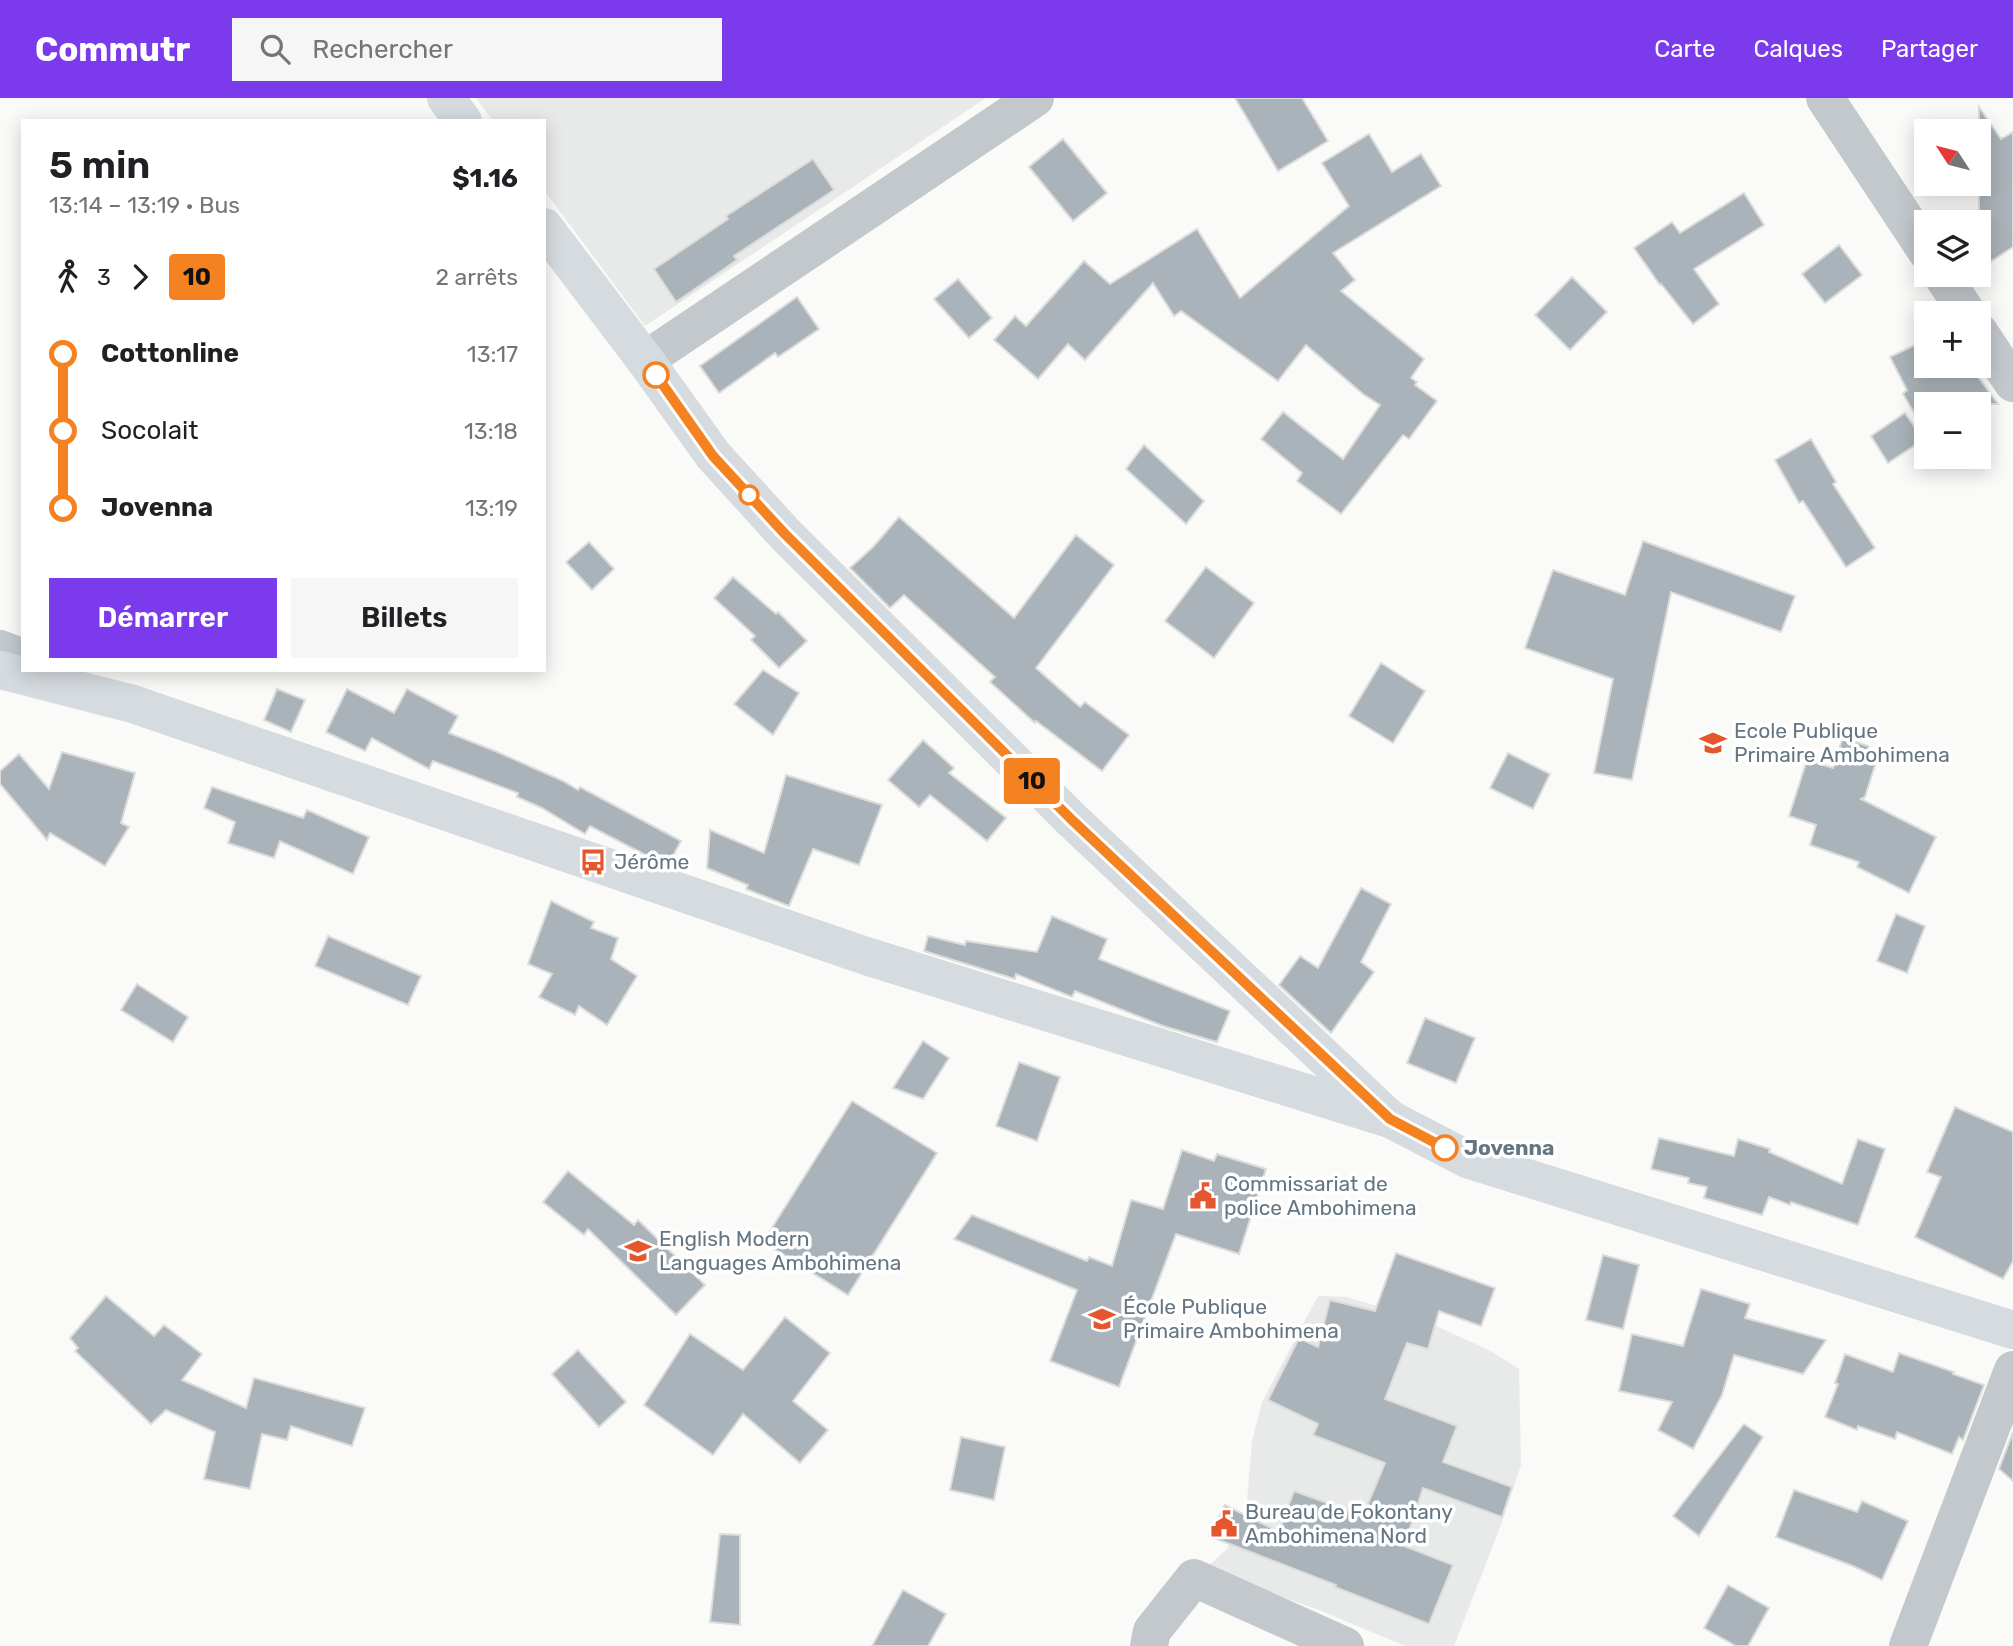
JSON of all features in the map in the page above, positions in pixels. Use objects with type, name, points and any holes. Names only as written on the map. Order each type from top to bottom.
[{"type":"main road","points":[[446,98],[462,119]]},
{"type":"main road","points":[[546,230],[645,360],[713,456],[785,534],[1072,820],[1390,1119]]},
{"type":"main road","points":[[0,670],[133,704],[866,956],[1390,1119],[1466,1159],[2013,1330]]},
{"type":"street","points":[[645,360],[1035,98]]},
{"type":"street","points":[[1825,98],[1914,232]]},
{"type":"street","points":[[1991,350],[2013,383]]},
{"type":"street","points":[[0,649],[21,658]]},
{"type":"street","points":[[56,672],[133,704]]},
{"type":"street","points":[[1908,1646],[2013,1370]]},
{"type":"street","points":[[1149,1646],[1152,1631],[1194,1578],[1345,1646]]},
{"type":"shaded area","points":[[476,98],[986,98],[645,326],[546,193],[546,119],[492,119]]},
{"type":"shaded area","points":[[1318,1296],[1346,1297],[1416,1317],[1491,1351],[1519,1369],[1521,1465],[1454,1646],[1405,1646],[1319,1610],[1204,1570],[1227,1549],[1246,1512],[1252,1441],[1262,1402]]},
{"type":"building","points":[[1235,98],[1302,98],[1328,141],[1278,171]]},
{"type":"building","points":[[1979,107],[1987,119],[1979,119]]},
{"type":"building","points":[[1992,126],[2001,139],[2013,132],[2013,247],[1991,261],[1991,210],[1979,210],[1979,196],[1992,196]]},
{"type":"building","points":[[1369,134],[1392,172],[1421,154],[1441,186],[1333,253],[1355,280],[1341,291],[1424,359],[1411,378],[1417,382],[1415,385],[1437,401],[1409,439],[1403,435],[1341,514],[1297,481],[1302,473],[1261,439],[1283,412],[1343,459],[1380,405],[1363,394],[1306,345],[1278,381],[1181,311],[1174,316],[1153,283],[1085,360],[1068,344],[1038,379],[994,340],[1015,316],[1026,326],[1084,261],[1110,284],[1197,229],[1240,298],[1349,206],[1322,163]]},
{"type":"building","points":[[1063,139],[1107,193],[1073,221],[1029,167]]},
{"type":"building","points":[[813,159],[834,190],[734,256],[737,260],[676,302],[654,269],[728,219],[726,216]]},
{"type":"building","points":[[1744,193],[1764,225],[1694,269],[1719,304],[1693,324],[1660,285],[1634,248],[1672,222],[1680,233]]},
{"type":"building","points":[[1839,245],[1862,275],[1825,303],[1802,274]]},
{"type":"building","points":[[1572,277],[1607,312],[1570,350],[1535,315]]},
{"type":"building","points":[[958,279],[992,318],[969,338],[934,299]]},
{"type":"building","points":[[797,297],[819,329],[778,357],[775,353],[719,393],[700,366]]},
{"type":"building","points":[[1914,345],[1914,378],[1979,378],[1989,392],[1914,392],[1914,412],[1903,394],[1907,390],[1890,357]]},
{"type":"building","points":[[1991,394],[1998,404],[1991,404]]},
{"type":"building","points":[[1905,413],[1914,426],[1914,446],[1888,463],[1871,436]]},
{"type":"building","points":[[1811,439],[1836,482],[1833,484],[1875,548],[1846,567],[1803,501],[1799,503],[1775,460]]},
{"type":"building","points":[[1144,445],[1204,501],[1186,524],[1126,469]]},
{"type":"building","points":[[899,517],[1014,618],[1076,535],[1114,565],[1036,668],[1080,707],[1085,702],[1129,735],[1102,771],[1036,721],[1035,723],[990,682],[995,677],[904,595],[890,608],[850,568]]},
{"type":"building","points":[[1643,541],[1795,596],[1781,632],[1671,592],[1632,780],[1594,773],[1613,679],[1525,648],[1553,570],[1625,595]]},
{"type":"building","points":[[589,542],[614,569],[592,590],[566,562]]},
{"type":"building","points":[[1206,567],[1254,603],[1214,658],[1165,621]]},
{"type":"building","points":[[733,577],[776,614],[778,612],[807,641],[779,668],[751,640],[755,636],[714,598]]},
{"type":"building","points":[[1381,663],[1425,691],[1393,743],[1349,716]]},
{"type":"building","points":[[763,670],[799,693],[773,735],[734,704]]},
{"type":"building","points":[[277,689],[305,700],[291,732],[264,720]]},
{"type":"building","points":[[347,689],[394,713],[407,689],[458,716],[449,733],[563,781],[578,790],[580,787],[681,841],[668,865],[590,826],[585,834],[542,808],[517,797],[518,793],[433,761],[429,769],[372,738],[365,751],[326,732]]},
{"type":"building","points":[[1843,737],[1868,746],[1877,759],[1865,797],[1861,799],[1936,837],[1909,893],[1857,867],[1859,862],[1810,845],[1816,825],[1789,816],[1807,760],[1833,768]]},
{"type":"building","points":[[923,740],[954,768],[949,773],[1006,818],[987,841],[930,795],[919,807],[888,780]]},
{"type":"building","points":[[62,752],[135,773],[121,823],[129,827],[105,866],[50,833],[47,840],[0,784],[0,771],[19,754],[49,789]]},
{"type":"building","points":[[1508,753],[1550,774],[1533,809],[1490,788]]},
{"type":"building","points":[[786,775],[882,805],[859,865],[813,849],[789,906],[746,889],[748,885],[707,868],[710,830],[764,853]]},
{"type":"building","points":[[212,787],[303,818],[307,810],[369,837],[353,874],[280,841],[274,858],[228,843],[235,822],[204,808]]},
{"type":"building","points":[[1361,888],[1391,904],[1361,962],[1374,972],[1331,1033],[1279,985],[1300,956],[1318,968]]},
{"type":"building","points":[[551,901],[594,922],[591,928],[618,938],[611,959],[637,976],[607,1025],[579,1006],[575,1015],[539,997],[552,974],[528,964]]},
{"type":"building","points":[[1896,914],[1925,926],[1907,973],[1877,961]]},
{"type":"building","points":[[1052,916],[1107,939],[1099,959],[1230,1011],[1217,1042],[1163,1026],[1075,991],[1072,997],[1016,974],[1015,979],[924,951],[928,936],[965,945],[966,941],[1037,952]]},
{"type":"building","points":[[328,936],[421,976],[408,1005],[315,966]]},
{"type":"building","points":[[137,984],[188,1017],[173,1042],[121,1010]]},
{"type":"building","points":[[1425,1018],[1475,1038],[1456,1083],[1407,1063]]},
{"type":"building","points":[[923,1041],[949,1058],[923,1099],[893,1088]]},
{"type":"building","points":[[1019,1062],[1060,1077],[1037,1141],[996,1126]]},
{"type":"building","points":[[852,1101],[937,1153],[848,1295],[763,1242]]},
{"type":"building","points":[[1955,1107],[2013,1132],[2013,1261],[2003,1279],[1915,1237],[1941,1177],[1927,1172]]},
{"type":"building","points":[[1659,1138],[1734,1156],[1738,1139],[1770,1149],[1769,1152],[1842,1184],[1858,1139],[1885,1149],[1858,1225],[1769,1197],[1762,1215],[1704,1198],[1707,1187],[1688,1183],[1689,1178],[1651,1169]]},
{"type":"building","points":[[1182,1150],[1214,1161],[1217,1154],[1266,1169],[1239,1254],[1176,1234],[1119,1387],[1050,1361],[1077,1290],[954,1239],[972,1215],[1087,1261],[1089,1257],[1112,1266],[1131,1200],[1163,1209]]},
{"type":"building","points":[[568,1171],[634,1225],[638,1220],[705,1285],[676,1315],[588,1229],[584,1235],[543,1202]]},
{"type":"building","points":[[1396,1253],[1495,1288],[1481,1326],[1439,1311],[1428,1349],[1407,1343],[1385,1399],[1457,1426],[1443,1462],[1512,1487],[1502,1517],[1423,1488],[1404,1546],[1453,1565],[1429,1624],[1209,1536],[1225,1505],[1279,1532],[1294,1491],[1363,1516],[1385,1463],[1313,1435],[1318,1424],[1268,1400],[1299,1338],[1318,1347],[1330,1300],[1375,1311]]},
{"type":"building","points":[[1603,1255],[1639,1265],[1623,1329],[1586,1320]]},
{"type":"building","points":[[1701,1289],[1750,1304],[1745,1318],[1826,1340],[1803,1374],[1734,1355],[1722,1395],[1693,1449],[1658,1430],[1672,1402],[1619,1391],[1632,1334],[1683,1346]]},
{"type":"building","points":[[106,1296],[154,1336],[164,1325],[202,1354],[182,1380],[246,1408],[254,1378],[365,1408],[352,1446],[291,1426],[287,1440],[262,1434],[250,1489],[204,1479],[215,1432],[166,1410],[151,1424],[75,1351],[78,1348],[70,1338]]},
{"type":"building","points":[[785,1317],[830,1353],[793,1401],[828,1430],[800,1463],[743,1414],[713,1455],[644,1405],[690,1334],[743,1370]]},
{"type":"building","points":[[578,1350],[626,1402],[599,1427],[552,1374]]},
{"type":"building","points":[[1899,1353],[1984,1385],[1963,1440],[1959,1437],[1952,1454],[1897,1432],[1895,1439],[1858,1426],[1857,1430],[1825,1417],[1838,1384],[1835,1383],[1845,1354],[1893,1372]]},
{"type":"building","points":[[1744,1424],[1763,1437],[1699,1536],[1673,1516]]},
{"type":"building","points":[[2013,1432],[2013,1481],[1999,1469]]},
{"type":"building","points":[[961,1437],[1005,1447],[994,1500],[950,1490]]},
{"type":"building","points":[[1794,1490],[1857,1512],[1862,1501],[1908,1521],[1882,1580],[1776,1537]]},
{"type":"building","points":[[720,1534],[740,1535],[740,1625],[710,1622]]},
{"type":"building","points":[[1728,1585],[1769,1608],[1748,1646],[1736,1646],[1704,1628]]},
{"type":"building","points":[[903,1590],[946,1614],[928,1646],[872,1646]]},
{"type":"bus line","name":"10","points":[[656,375],[713,456],[785,534],[1072,820],[1390,1119],[1445,1148]]},
{"type":"place","name":"Ecole Publique Primaire Ambohimena","points":[[1713,743]]},
{"type":"place","name":"Jérôme","points":[[593,862]]},
{"type":"place","name":"Jovenna","points":[[1445,1148]]},
{"type":"place","name":"Commissariat de police Ambohimena","points":[[1203,1196]]},
{"type":"place","name":"English Modern Languages Ambohimena","points":[[638,1251]]},
{"type":"place","name":"École Publique Primaire Ambohimena","points":[[1102,1319]]},
{"type":"place","name":"Bureau de Fokontany Ambohimena Nord","points":[[1224,1524]]}]
